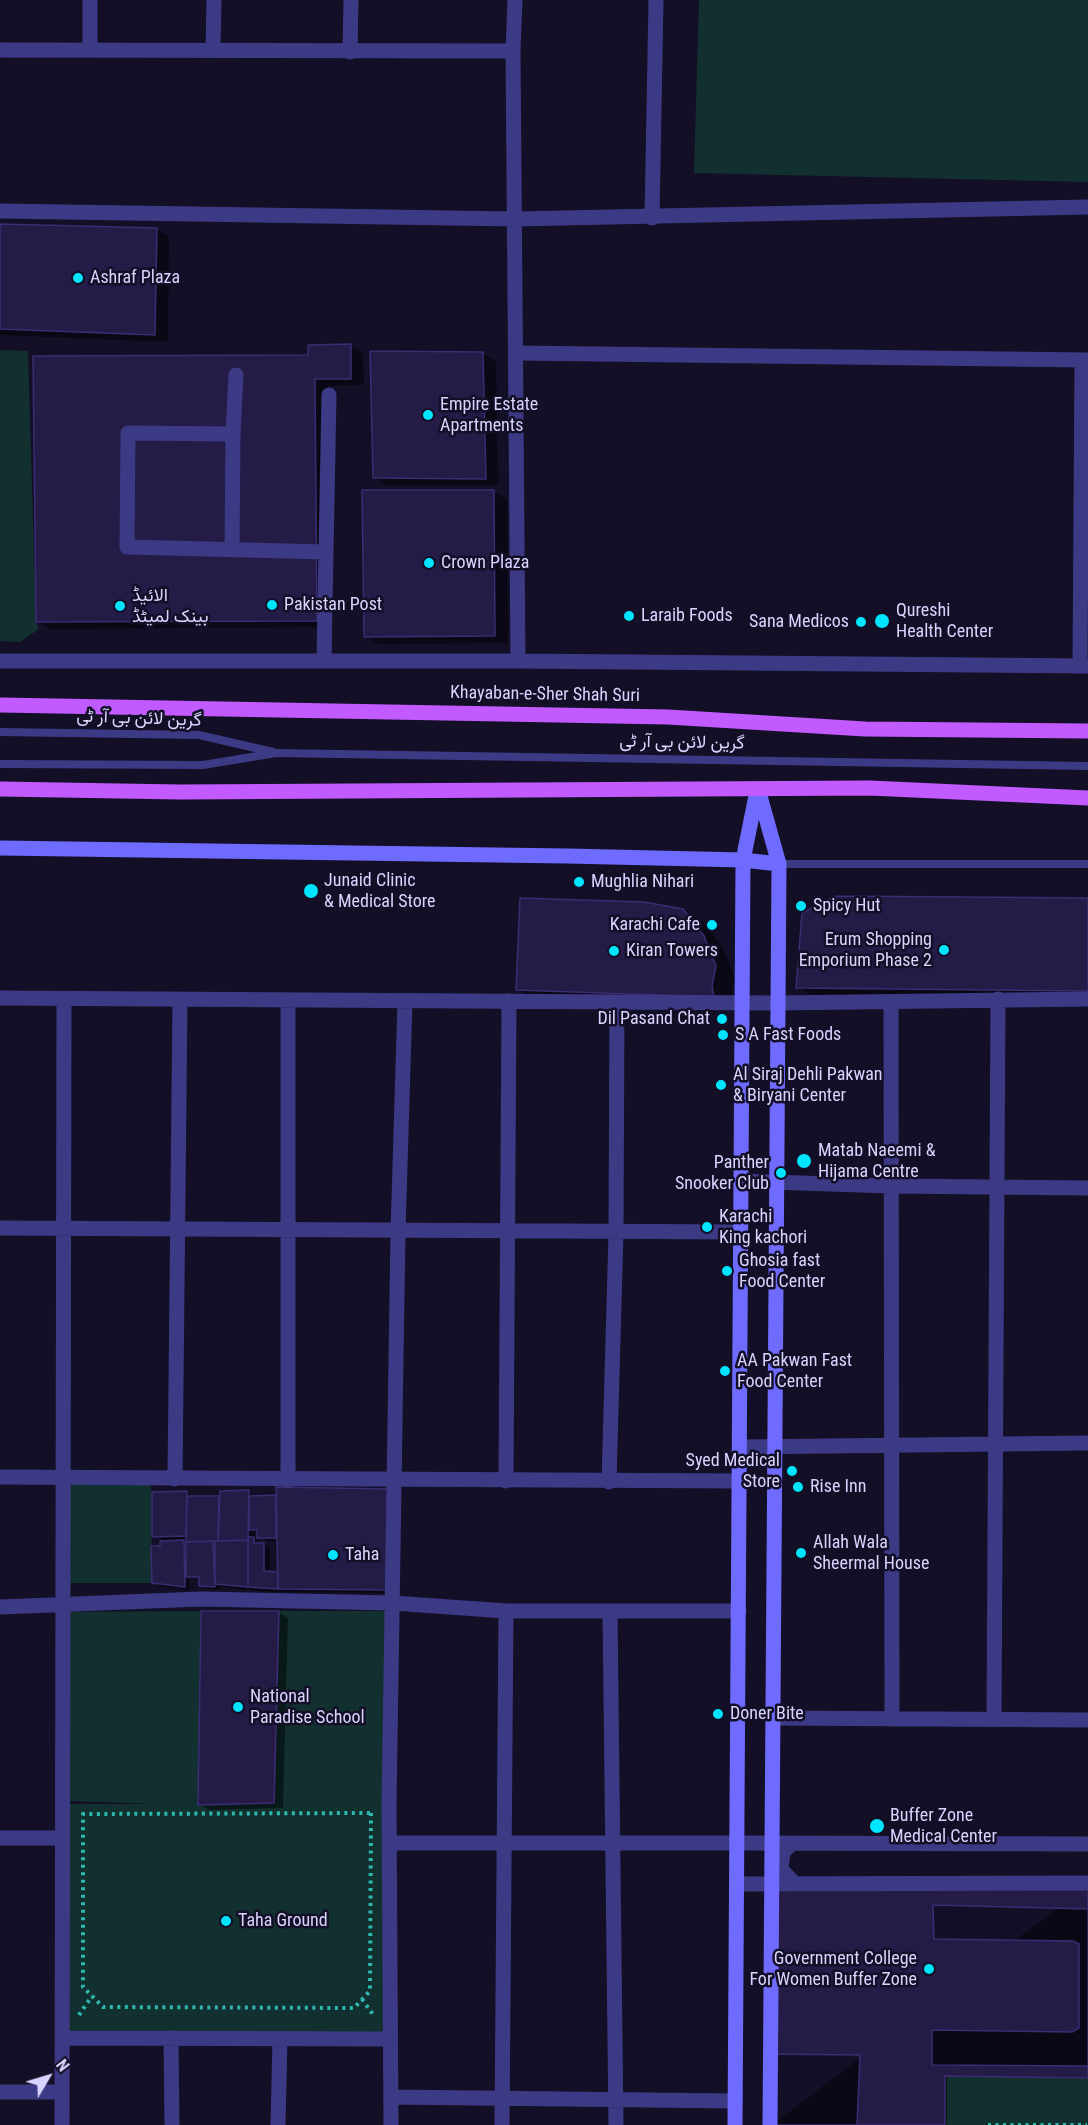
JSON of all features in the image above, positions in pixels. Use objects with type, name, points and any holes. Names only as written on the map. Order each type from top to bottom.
[{"type":"main road","name":"Khayaban-e-Sher Shah Suri","points":[[0,705],[668,717],[865,729],[1088,730]]},
{"type":"main road","points":[[0,789],[180,792],[870,788],[1088,798]]},
{"type":"main road","points":[[735,2125],[743,860],[758,789]]},
{"type":"main road","points":[[758,789],[779,864],[770,2125]]},
{"type":"main road","points":[[0,848],[743,860],[779,864]]},
{"type":"street","points":[[90,0],[90,49]]},
{"type":"street","points":[[213,50],[214,0]]},
{"type":"street","points":[[350,52],[351,0]]},
{"type":"street","points":[[515,0],[513,51],[518,661]]},
{"type":"street","points":[[652,218],[656,0]]},
{"type":"street","points":[[0,50],[513,51]]},
{"type":"street","points":[[0,211],[515,219],[652,218],[1088,207]]},
{"type":"street","points":[[0,661],[324,660],[1084,666],[1085,360],[516,353]]},
{"type":"street","points":[[232,549],[232,434],[236,375]]},
{"type":"street","points":[[324,660],[329,395]]},
{"type":"street","points":[[232,434],[128,433],[127,547],[326,552]]},
{"type":"street","points":[[0,998],[742,1003],[1088,999]]},
{"type":"street","points":[[62,2125],[64,999]]},
{"type":"street","points":[[176,1479],[180,999]]},
{"type":"street","points":[[994,1719],[998,1444],[998,999]]},
{"type":"street","points":[[288,1000],[288,1480]]},
{"type":"street","points":[[391,2125],[390,1843],[398,1232],[405,1001]]},
{"type":"street","points":[[506,1480],[509,1001]]},
{"type":"street","points":[[609,1482],[616,1233],[617,1002]]},
{"type":"street","points":[[891,1002],[894,1444],[892,1719]]},
{"type":"street","points":[[741,1180],[891,1186],[1088,1188]]},
{"type":"street","points":[[0,1228],[508,1233],[741,1232]]},
{"type":"street","points":[[740,1447],[1088,1443]]},
{"type":"street","points":[[0,1478],[739,1481]]},
{"type":"street","points":[[0,1607],[201,1599],[393,1603],[507,1611],[739,1611]]},
{"type":"street","points":[[502,2125],[507,1611]]},
{"type":"street","points":[[610,1611],[616,2125]]},
{"type":"street","points":[[773,1718],[1088,1720]]},
{"type":"street","points":[[0,1838],[62,1838]]},
{"type":"street","points":[[390,1843],[1088,1844]]},
{"type":"street","points":[[793,1843],[783,1852],[781,1869],[795,1884]]},
{"type":"street","points":[[737,1884],[1088,1883]]},
{"type":"street","points":[[62,2038],[390,2039]]},
{"type":"street","points":[[171,2038],[172,2125]]},
{"type":"street","points":[[279,2125],[280,2039]]},
{"type":"street","points":[[0,2092],[62,2092]]},
{"type":"street","points":[[391,2097],[735,2101]]},
{"type":"lane","name":"گرین لائن بی آر ٹی","points":[[0,732],[200,735],[276,753]]},
{"type":"lane","name":"گرین لائن بی آر ٹی","points":[[0,764],[203,765],[276,753],[1088,766]]},
{"type":"lane","points":[[779,864],[1088,864]]},
{"type":"path","points":[[370,1813],[370,1992],[354,2008],[103,2007],[83,1987],[83,1814],[370,1813]]},
{"type":"path","points":[[988,2125],[1087,2125]]},
{"type":"green space","points":[[699,0],[1088,0],[1088,182],[694,173]]},
{"type":"green space","points":[[0,350],[28,351],[36,622],[39,629],[20,642],[0,641]]},
{"type":"green space","points":[[70,1482],[151,1483],[152,1583],[70,1583]]},
{"type":"green space","name":"Taha Ground","points":[[201,1611],[198,1805],[274,1803],[279,1611],[393,1611],[390,2039],[62,2038],[62,1804],[155,1804],[70,1801],[70,1612]]},
{"type":"green space","points":[[945,2076],[1088,2078],[1088,2125],[945,2125]]},
{"type":"building","name":"Ashraf Plaza","points":[[0,224],[157,228],[155,335],[0,329]]},
{"type":"building","points":[[351,344],[351,379],[315,379],[317,621],[36,622],[33,356],[308,355],[308,345]]},
{"type":"building","name":"Empire Estate Apartments","points":[[370,351],[483,352],[486,479],[373,478]]},
{"type":"building","name":"Crown Plaza","points":[[362,490],[494,490],[495,636],[364,637]]},
{"type":"building","name":"Erum Shopping Emporium Phase 2","points":[[835,896],[1088,898],[1088,991],[796,988],[802,913]]},
{"type":"building","name":"Kiran Towers","points":[[520,898],[644,902],[683,909],[704,936],[716,966],[712,986],[714,997],[516,990]]},
{"type":"building","name":"Taha","points":[[276,1487],[389,1489],[388,1590],[278,1589]]},
{"type":"building","points":[[249,1490],[248,1540],[218,1541],[220,1491]]},
{"type":"building","points":[[187,1491],[186,1536],[152,1537],[152,1492]]},
{"type":"building","points":[[276,1495],[276,1538],[257,1538],[257,1530],[249,1530],[249,1496]]},
{"type":"building","points":[[187,1496],[219,1496],[218,1541],[186,1542]]},
{"type":"building","points":[[248,1537],[254,1537],[254,1543],[264,1543],[264,1571],[278,1572],[278,1589],[248,1587]]},
{"type":"building","points":[[184,1540],[185,1587],[152,1583],[151,1546],[160,1546],[160,1541]]},
{"type":"building","points":[[248,1540],[248,1587],[215,1584],[215,1541]]},
{"type":"building","points":[[213,1541],[215,1587],[199,1586],[199,1577],[186,1577],[186,1542]]},
{"type":"building","name":"National Paradise School","points":[[201,1611],[279,1611],[274,1803],[198,1805]]},
{"type":"building","name":"Government College For Women Buffer Zone","points":[[1088,1883],[1088,2078],[945,2076],[945,2125],[770,2125],[771,1884]]},
{"type":"building","points":[[933,1905],[1088,1909],[1088,2066],[932,2065],[932,2030],[1072,2032],[1079,2028],[1079,1944],[1073,1941],[934,1939]]},
{"type":"building","points":[[770,2054],[860,2055],[857,2125],[770,2125]]},
{"type":"place","name":"Ashraf Plaza","points":[[78,278]]},
{"type":"place","name":"Empire Estate Apartments","points":[[428,415]]},
{"type":"place","name":"Crown Plaza","points":[[429,563]]},
{"type":"place","name":"Pakistan Post","points":[[272,605]]},
{"type":"place","name":"الائیڈ بینک لمیٹڈ","points":[[120,606]]},
{"type":"place","name":"Laraib Foods","points":[[629,616]]},
{"type":"place","name":"Qureshi Health Center","points":[[882,621]]},
{"type":"place","name":"Sana Medicos","points":[[861,622]]},
{"type":"place","name":"Mughlia Nihari","points":[[579,882]]},
{"type":"place","name":"Junaid Clinic & Medical Store","points":[[311,891]]},
{"type":"place","name":"Spicy Hut","points":[[801,906]]},
{"type":"place","name":"Karachi Cafe","points":[[712,925]]},
{"type":"place","name":"Erum Shopping Emporium Phase 2","points":[[944,950]]},
{"type":"place","name":"Kiran Towers","points":[[614,951]]},
{"type":"place","name":"Dil Pasand Chat","points":[[722,1019]]},
{"type":"place","name":"S A Fast Foods","points":[[723,1035]]},
{"type":"place","name":"Al Siraj Dehli Pakwan & Biryani Center","points":[[721,1085]]},
{"type":"place","name":"Matab Naeemi & Hijama Centre","points":[[804,1161]]},
{"type":"place","name":"Panther Snooker Club","points":[[781,1173]]},
{"type":"place","name":"Karachi King kachori","points":[[707,1227]]},
{"type":"place","name":"Ghosia fast Food Center","points":[[727,1271]]},
{"type":"place","name":"AA Pakwan Fast Food Center","points":[[725,1371]]},
{"type":"place","name":"Syed Medical Store","points":[[792,1471]]},
{"type":"place","name":"Rise Inn","points":[[798,1487]]},
{"type":"place","name":"Allah Wala Sheermal House","points":[[801,1553]]},
{"type":"place","name":"Taha","points":[[333,1555]]},
{"type":"place","name":"National Paradise School","points":[[238,1707]]},
{"type":"place","name":"Doner Bite","points":[[718,1714]]},
{"type":"place","name":"Buffer Zone Medical Center","points":[[877,1826]]},
{"type":"place","name":"Taha Ground","points":[[226,1921]]},
{"type":"place","name":"Government College For Women Buffer Zone","points":[[929,1969]]}]
